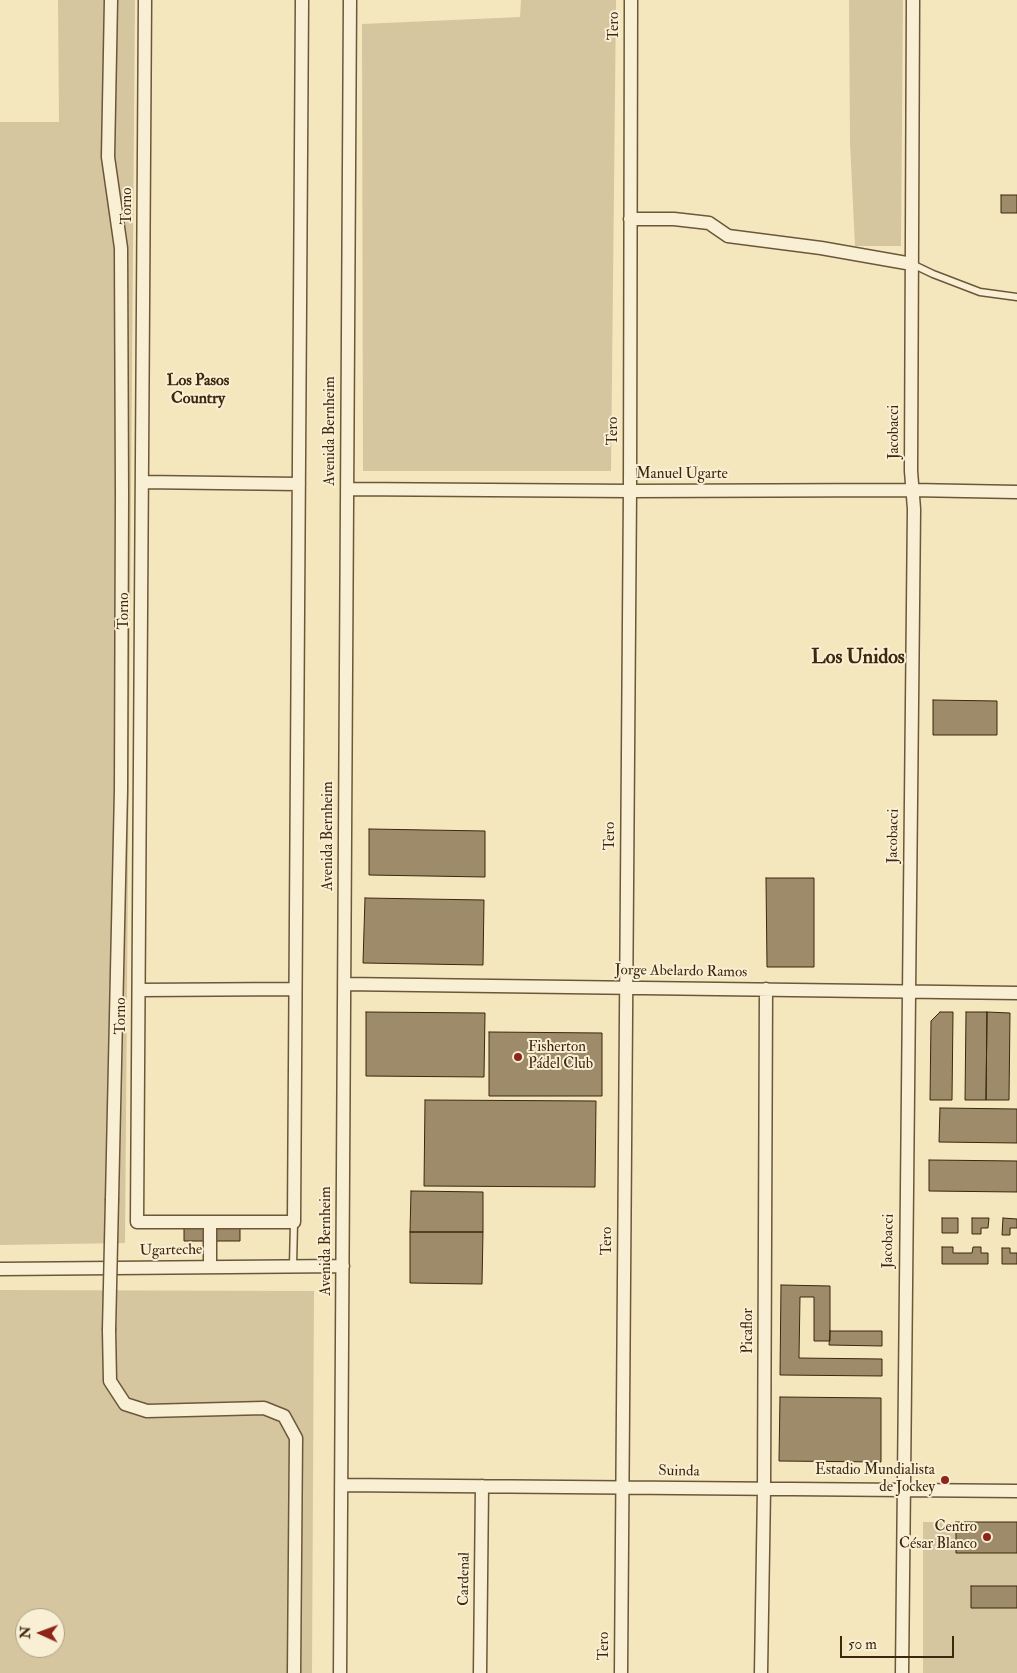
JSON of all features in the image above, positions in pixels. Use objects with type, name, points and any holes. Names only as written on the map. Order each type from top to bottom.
[{"type":"street","points":[[111,0],[108,157],[122,248],[122,495],[121,790],[109,1330],[110,1381],[125,1404],[147,1411],[264,1408],[284,1416],[296,1438],[294,1673]]},
{"type":"street","name":"Torno","points":[[146,0],[137,1222],[210,1222]]},
{"type":"street","points":[[210,1267],[210,1222],[294,1222],[302,0]]},
{"type":"street","name":"Avenida Bernheim","points":[[340,1673],[350,0]]},
{"type":"street","name":"Tero","points":[[621,1673],[630,491],[631,0]]},
{"type":"street","name":"Jacobacci","points":[[902,1673],[914,509],[911,471],[913,0]]},
{"type":"street","points":[[630,219],[674,219],[709,222],[728,236],[821,248],[912,264]]},
{"type":"street","points":[[142,482],[299,484]]},
{"type":"street","name":"Manuel Ugarte","points":[[347,489],[912,490],[1017,492]]},
{"type":"street","name":"Jorge Abelardo Ramos","points":[[344,984],[1017,993]]},
{"type":"street","points":[[139,990],[296,989]]},
{"type":"street","name":"Picaflor","points":[[761,1673],[764,1489],[766,989]]},
{"type":"street","name":"Ugarteche","points":[[0,1269],[343,1266]]},
{"type":"street","name":"Suinda","points":[[341,1485],[1017,1491]]},
{"type":"street","name":"Cardenal","points":[[480,1673],[482,1486]]},
{"type":"lane","points":[[912,264],[980,292],[1017,297]]},
{"type":"lane","points":[[293,1266],[294,1222]]},
{"type":"shaded area","points":[[58,0],[135,0],[125,1243],[0,1245],[0,122],[59,122]]},
{"type":"shaded area","points":[[521,0],[616,0],[611,471],[363,471],[362,24],[520,17]]},
{"type":"shaded area","points":[[849,0],[903,0],[901,246],[855,246],[850,143]]},
{"type":"shaded area","points":[[0,1290],[314,1291],[312,1673],[0,1673]]},
{"type":"shaded area","points":[[923,1522],[1017,1522],[1017,1673],[923,1673]]},
{"type":"building","points":[[1001,195],[1017,195],[1017,213],[1001,213]]},
{"type":"building","points":[[933,700],[997,701],[997,735],[933,735]]},
{"type":"building","points":[[369,829],[485,831],[485,877],[369,875]]},
{"type":"building","points":[[766,878],[814,878],[814,967],[767,967]]},
{"type":"building","points":[[365,898],[484,900],[483,965],[363,963]]},
{"type":"building","points":[[366,1012],[485,1013],[484,1077],[366,1076]]},
{"type":"building","points":[[940,1012],[953,1012],[952,1100],[930,1100],[931,1021]]},
{"type":"building","points":[[966,1012],[987,1012],[986,1100],[965,1100]]},
{"type":"building","points":[[987,1012],[1010,1013],[1009,1100],[986,1100]]},
{"type":"building","points":[[489,1032],[602,1033],[602,1096],[489,1096]]},
{"type":"building","points":[[425,1100],[596,1101],[595,1187],[424,1186]]},
{"type":"building","points":[[940,1108],[1017,1109],[1017,1143],[939,1142]]},
{"type":"building","points":[[929,1160],[1017,1161],[1017,1192],[929,1191]]},
{"type":"building","points":[[411,1191],[483,1192],[483,1232],[410,1232]]},
{"type":"building","points":[[942,1218],[958,1218],[958,1233],[942,1233]]},
{"type":"building","points":[[972,1218],[989,1218],[988,1228],[981,1228],[981,1234],[972,1234]]},
{"type":"building","points":[[1003,1218],[1017,1219],[1017,1228],[1010,1228],[1010,1235],[1002,1235]]},
{"type":"building","points":[[184,1227],[240,1227],[240,1241],[184,1241]]},
{"type":"building","points":[[410,1232],[483,1232],[482,1284],[410,1283]]},
{"type":"building","points":[[942,1247],[953,1247],[953,1253],[972,1253],[973,1247],[981,1247],[981,1253],[988,1253],[988,1264],[942,1264]]},
{"type":"building","points":[[1002,1248],[1010,1248],[1010,1253],[1017,1253],[1017,1264],[1002,1264]]},
{"type":"building","points":[[781,1285],[830,1286],[830,1341],[814,1341],[814,1297],[800,1297],[799,1358],[882,1359],[882,1376],[780,1375]]},
{"type":"building","points":[[830,1331],[882,1331],[882,1346],[829,1345]]},
{"type":"building","points":[[780,1397],[881,1398],[881,1462],[779,1461]]},
{"type":"building","name":"Centro César Blanco","points":[[956,1522],[1017,1522],[1017,1553],[956,1553]]},
{"type":"building","points":[[971,1586],[1017,1586],[1017,1608],[971,1608]]},
{"type":"place","name":"Fisherton Pádel Club","points":[[518,1057]]},
{"type":"place","name":"Estadio Mundialista de Jockey","points":[[945,1480]]},
{"type":"place","name":"Centro César Blanco","points":[[987,1537]]},
{"type":"district","name":"Los Pasos Country","points":[[198,391]]},
{"type":"district","name":"Los Unidos","points":[[858,659]]}]
